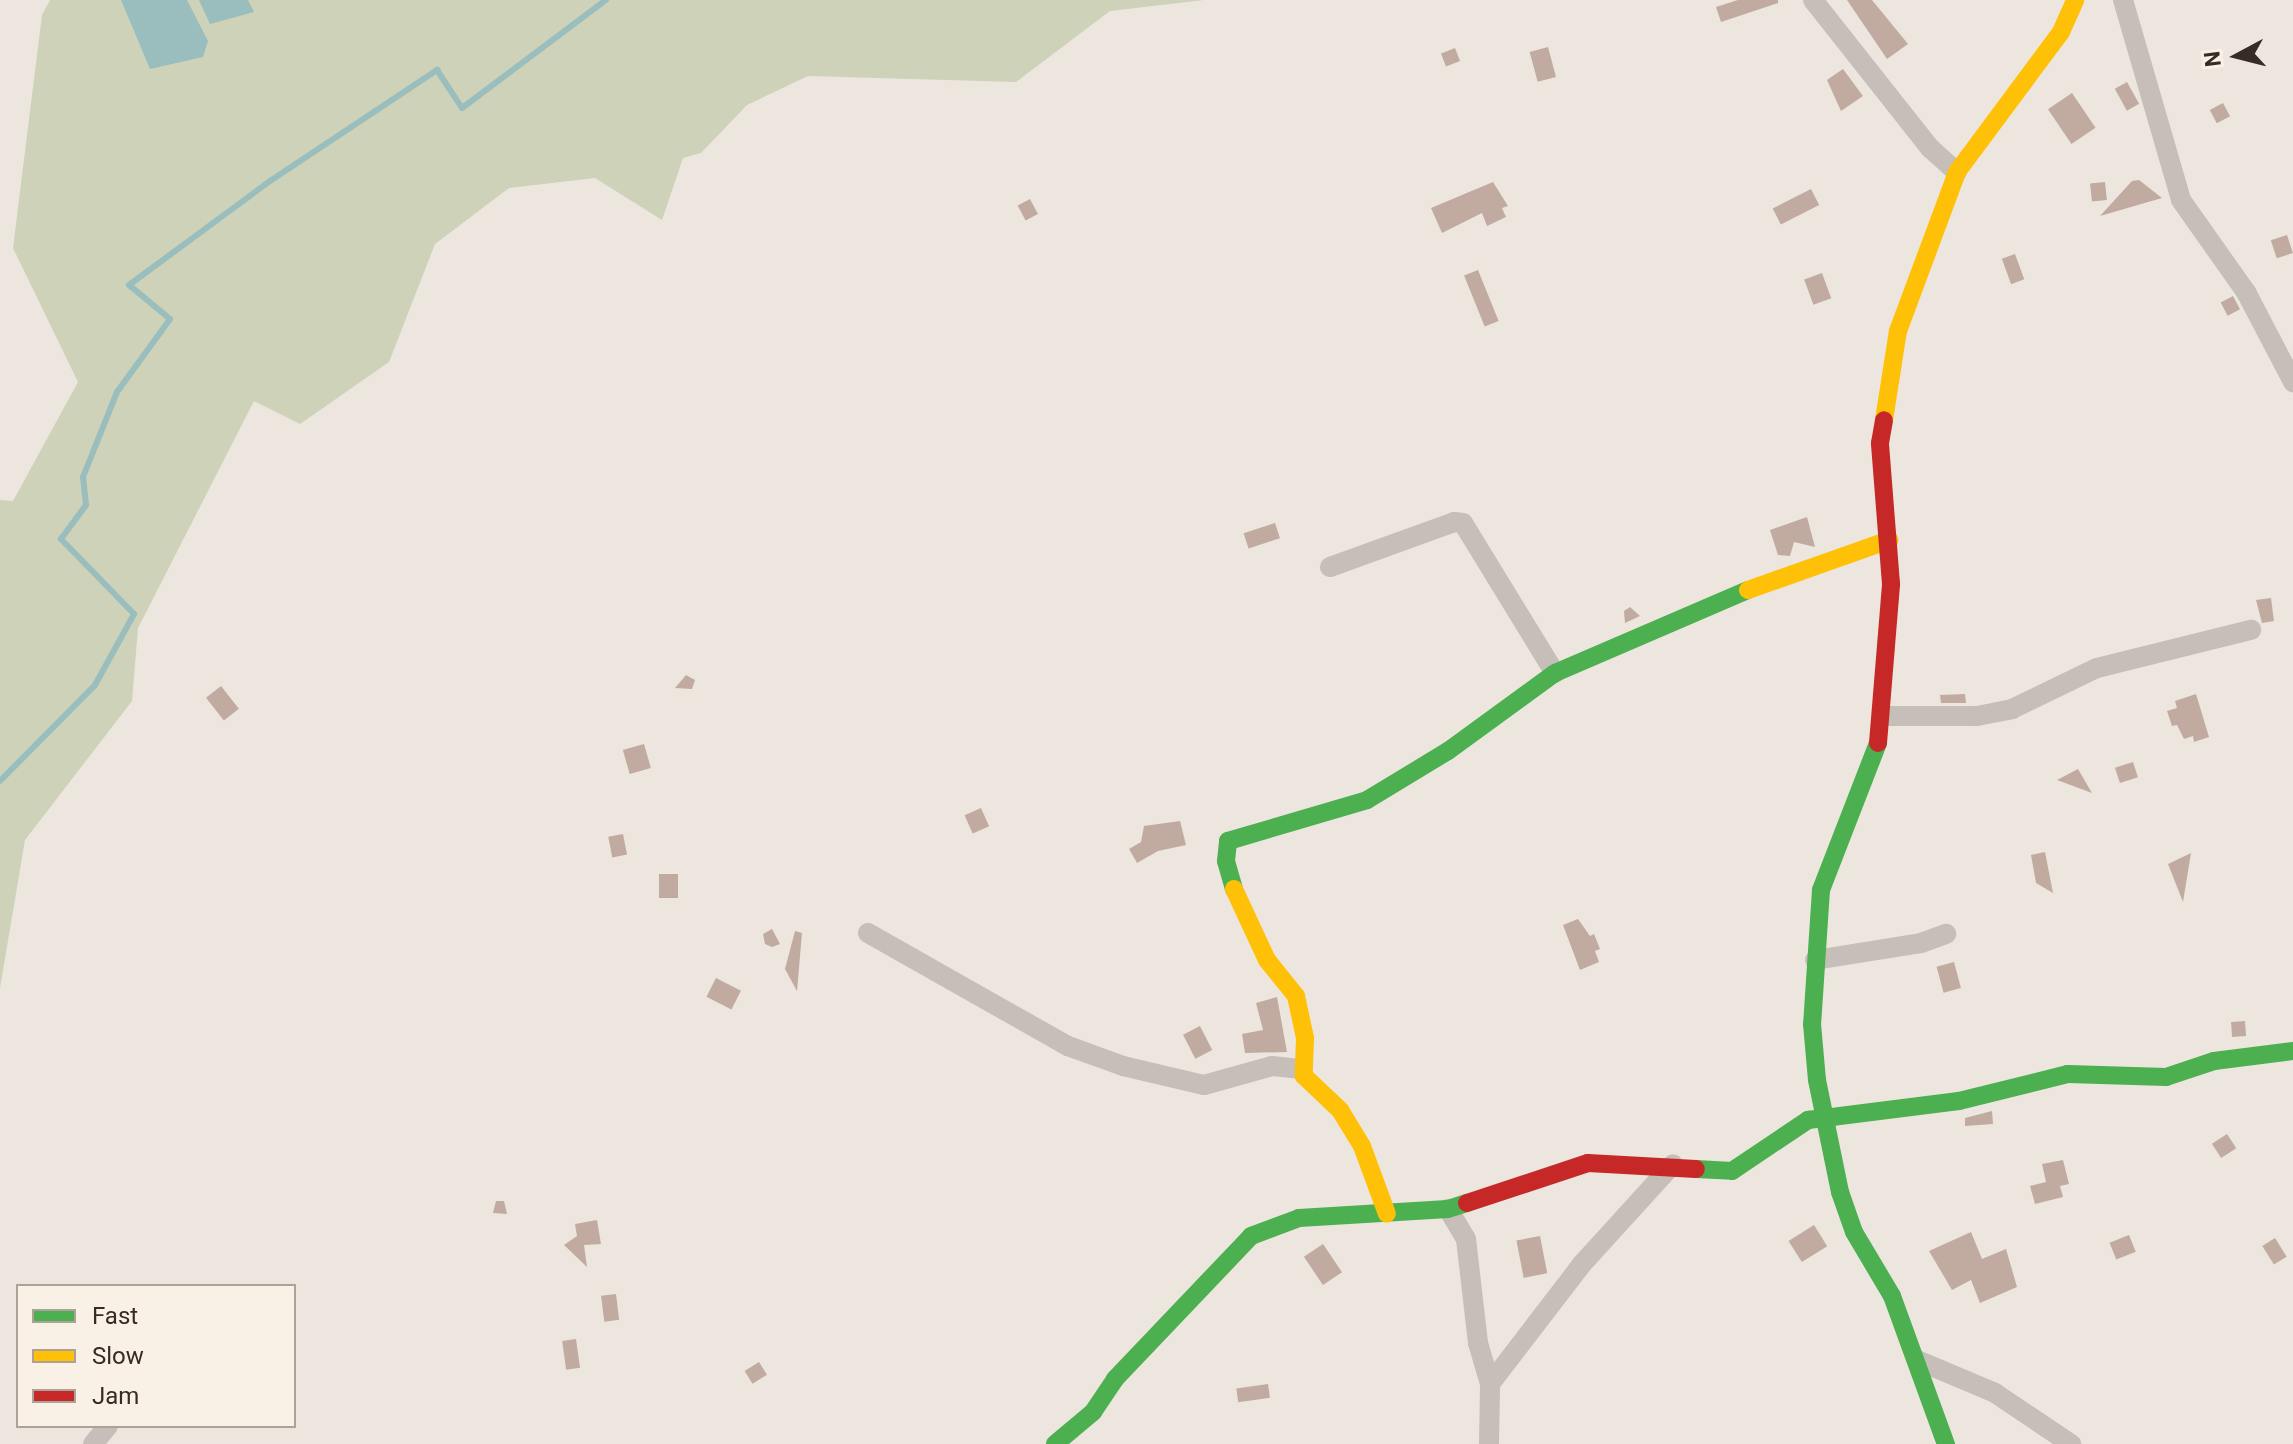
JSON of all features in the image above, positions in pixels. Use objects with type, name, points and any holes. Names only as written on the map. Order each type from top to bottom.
[{"type":"street","points":[[1813,0],[1930,148],[1957,172]]},
{"type":"street","points":[[1946,1444],[1892,1296],[1854,1232],[1825,1119],[1812,1024],[1821,890],[1875,760],[1884,716],[1890,662],[1889,540],[1880,443],[1887,375],[1917,268],[1957,172],[2061,32],[2075,0]]},
{"type":"street","points":[[2123,0],[2181,200],[2246,292],[2293,382]]},
{"type":"street","points":[[1330,567],[1454,522],[1463,523],[1555,673]]},
{"type":"street","points":[[1302,1069],[1305,1038],[1296,996],[1267,960],[1237,900],[1226,861],[1228,841],[1344,809],[1378,794],[1555,673],[1739,593],[1889,540]]},
{"type":"street","points":[[1884,716],[1977,716],[2012,709],[2097,668],[2251,630]]},
{"type":"street","points":[[868,933],[1068,1046],[1123,1066],[1204,1085],[1272,1066],[1302,1069],[1340,1110],[1362,1146],[1387,1214]]},
{"type":"street","points":[[1815,960],[1921,943],[1946,934]]},
{"type":"street","points":[[1055,1444],[1093,1412],[1115,1379],[1251,1236],[1299,1218],[1448,1209],[1588,1163],[1673,1164],[1732,1171],[1808,1120],[1959,1101],[2068,1074],[2166,1077],[2214,1061],[2293,1051]]},
{"type":"street","points":[[1490,1384],[1594,1250],[1673,1164]]},
{"type":"street","points":[[1448,1209],[1466,1239],[1478,1343],[1490,1384],[1489,1444]]},
{"type":"street","points":[[1917,1360],[1995,1393],[2071,1444]]},
{"type":"street","points":[[93,1444],[106,1428]]},
{"type":"green space","points":[[50,0],[1204,0],[1110,11],[1016,82],[808,76],[747,105],[701,153],[683,158],[662,220],[595,178],[509,188],[435,244],[389,362],[300,424],[254,401],[138,628],[132,701],[25,840],[0,988],[0,500],[13,501],[78,382],[13,248],[42,15]]},
{"type":"water","points":[[121,0],[187,0],[208,41],[203,57],[150,69]]},
{"type":"water","points":[[199,0],[248,0],[254,12],[210,24]]},
{"type":"building","points":[[1738,0],[1778,0],[1778,3],[1721,22],[1716,7]]},
{"type":"building","points":[[1847,0],[1872,0],[1908,44],[1887,59]]},
{"type":"building","points":[[1548,47],[1556,77],[1538,82],[1530,52]]},
{"type":"building","points":[[1455,48],[1460,61],[1446,66],[1441,53]]},
{"type":"building","points":[[1843,69],[1863,96],[1841,111],[1827,80]]},
{"type":"building","points":[[2127,82],[2139,104],[2127,111],[2115,89]]},
{"type":"building","points":[[2072,93],[2095,128],[2071,144],[2048,109]]},
{"type":"building","points":[[2223,103],[2230,116],[2217,123],[2210,110]]},
{"type":"building","points":[[2139,180],[2162,198],[2100,216],[2132,181]]},
{"type":"building","points":[[1493,182],[1508,206],[1502,208],[1506,217],[1487,226],[1482,213],[1442,233],[1431,208]]},
{"type":"building","points":[[2105,182],[2107,200],[2092,201],[2090,184]]},
{"type":"building","points":[[1811,189],[1819,205],[1781,225],[1773,209]]},
{"type":"building","points":[[1030,199],[1038,214],[1026,221],[1018,206]]},
{"type":"building","points":[[2287,235],[2293,253],[2277,258],[2271,240]]},
{"type":"building","points":[[2015,254],[2024,279],[2011,284],[2002,259]]},
{"type":"building","points":[[1478,270],[1499,321],[1485,327],[1464,276]]},
{"type":"building","points":[[1822,273],[1831,298],[1813,305],[1804,279]]},
{"type":"building","points":[[2233,296],[2240,309],[2228,316],[2221,303]]},
{"type":"building","points":[[1807,517],[1815,547],[1794,542],[1790,556],[1778,555],[1770,530]]},
{"type":"building","points":[[1275,523],[1280,538],[1249,548],[1244,533]]},
{"type":"building","points":[[2271,598],[2274,621],[2262,623],[2256,600]]},
{"type":"building","points":[[1630,607],[1640,616],[1625,623],[1624,611]]},
{"type":"building","points":[[686,675],[695,680],[692,689],[675,688]]},
{"type":"building","points":[[221,686],[239,709],[224,721],[206,698]]},
{"type":"building","points":[[1965,694],[1966,703],[1941,703],[1940,695]]},
{"type":"building","points":[[2196,694],[2209,737],[2194,742],[2193,736],[2184,739],[2177,725],[2172,726],[2167,711],[2177,708],[2175,701]]},
{"type":"building","points":[[644,744],[651,768],[630,774],[623,750]]},
{"type":"building","points":[[2133,762],[2138,777],[2120,783],[2115,768]]},
{"type":"building","points":[[2078,769],[2092,793],[2057,780]]},
{"type":"building","points":[[981,808],[989,826],[973,834],[965,815]]},
{"type":"building","points":[[1180,821],[1186,845],[1158,851],[1137,863],[1129,849],[1141,842],[1144,826]]},
{"type":"building","points":[[623,834],[627,855],[612,857],[608,837]]},
{"type":"building","points":[[2045,852],[2053,893],[2036,883],[2031,855]]},
{"type":"building","points":[[2191,853],[2183,902],[2168,864]]},
{"type":"building","points":[[659,874],[678,874],[678,898],[659,898]]},
{"type":"building","points":[[1578,919],[1590,936],[1594,934],[1600,949],[1595,951],[1599,962],[1580,970],[1563,925]]},
{"type":"building","points":[[772,929],[780,944],[772,947],[765,944],[763,934]]},
{"type":"building","points":[[795,931],[802,933],[797,991],[785,969]]},
{"type":"building","points":[[1954,962],[1961,988],[1944,993],[1937,967]]},
{"type":"building","points":[[716,978],[741,991],[731,1009],[706,997]]},
{"type":"building","points":[[1277,997],[1287,1052],[1245,1053],[1242,1034],[1263,1030],[1256,1003]]},
{"type":"building","points":[[2245,1021],[2246,1036],[2232,1037],[2231,1022]]},
{"type":"building","points":[[1200,1026],[1212,1050],[1195,1059],[1183,1035]]},
{"type":"building","points":[[1992,1111],[1993,1124],[1965,1126],[1965,1118]]},
{"type":"building","points":[[2227,1134],[2236,1148],[2221,1158],[2212,1144]]},
{"type":"building","points":[[2063,1160],[2069,1184],[2060,1186],[2063,1197],[2035,1204],[2030,1186],[2046,1182],[2042,1164]]},
{"type":"building","points":[[496,1201],[504,1201],[507,1214],[493,1213]]},
{"type":"building","points":[[597,1220],[601,1244],[584,1245],[587,1267],[564,1245],[577,1236],[575,1224]]},
{"type":"building","points":[[1814,1225],[1827,1246],[1802,1262],[1789,1241]]},
{"type":"building","points":[[1971,1232],[1982,1259],[2006,1249],[2017,1287],[1980,1303],[1971,1280],[1952,1290],[1929,1251]]},
{"type":"building","points":[[2129,1235],[2136,1252],[2116,1260],[2110,1243]]},
{"type":"building","points":[[1540,1236],[1547,1273],[1524,1278],[1516,1241]]},
{"type":"building","points":[[2275,1238],[2287,1257],[2274,1265],[2262,1246]]},
{"type":"building","points":[[1323,1244],[1342,1272],[1323,1285],[1304,1257]]},
{"type":"building","points":[[616,1294],[619,1320],[604,1322],[601,1296]]},
{"type":"building","points":[[576,1339],[580,1368],[566,1370],[562,1341]]},
{"type":"building","points":[[759,1362],[767,1375],[753,1384],[745,1371]]},
{"type":"building","points":[[1268,1384],[1270,1398],[1238,1402],[1236,1388]]},
{"type":"waterway","points":[[0,781],[95,685],[134,614],[61,539],[86,505],[83,477],[117,392],[170,319],[129,285],[270,181],[437,70],[462,108],[606,0]]},
{"type":"traffic: fast","points":[[1234,889],[1226,861],[1228,841],[1367,800],[1448,751],[1555,673],[1748,590]]},
{"type":"traffic: fast","points":[[1878,743],[1821,890],[1812,1024],[1817,1080],[1840,1192],[1854,1232],[1892,1296],[1946,1444]]},
{"type":"traffic: fast","points":[[1696,1169],[1732,1171],[1808,1120],[1959,1101],[2068,1074],[2166,1077],[2214,1061],[2293,1051]]},
{"type":"traffic: fast","points":[[1055,1444],[1093,1412],[1115,1379],[1251,1236],[1299,1218],[1448,1209],[1467,1203]]},
{"type":"traffic: slow","points":[[1884,420],[1898,331],[1957,172],[2061,32],[2075,0]]},
{"type":"traffic: slow","points":[[1748,590],[1889,540]]},
{"type":"traffic: slow","points":[[1234,889],[1267,960],[1296,996],[1305,1038],[1304,1076],[1340,1110],[1362,1146],[1387,1214]]},
{"type":"traffic: jam","points":[[1878,743],[1891,584],[1880,443],[1884,420]]},
{"type":"traffic: jam","points":[[1467,1203],[1588,1163],[1696,1169]]}]
